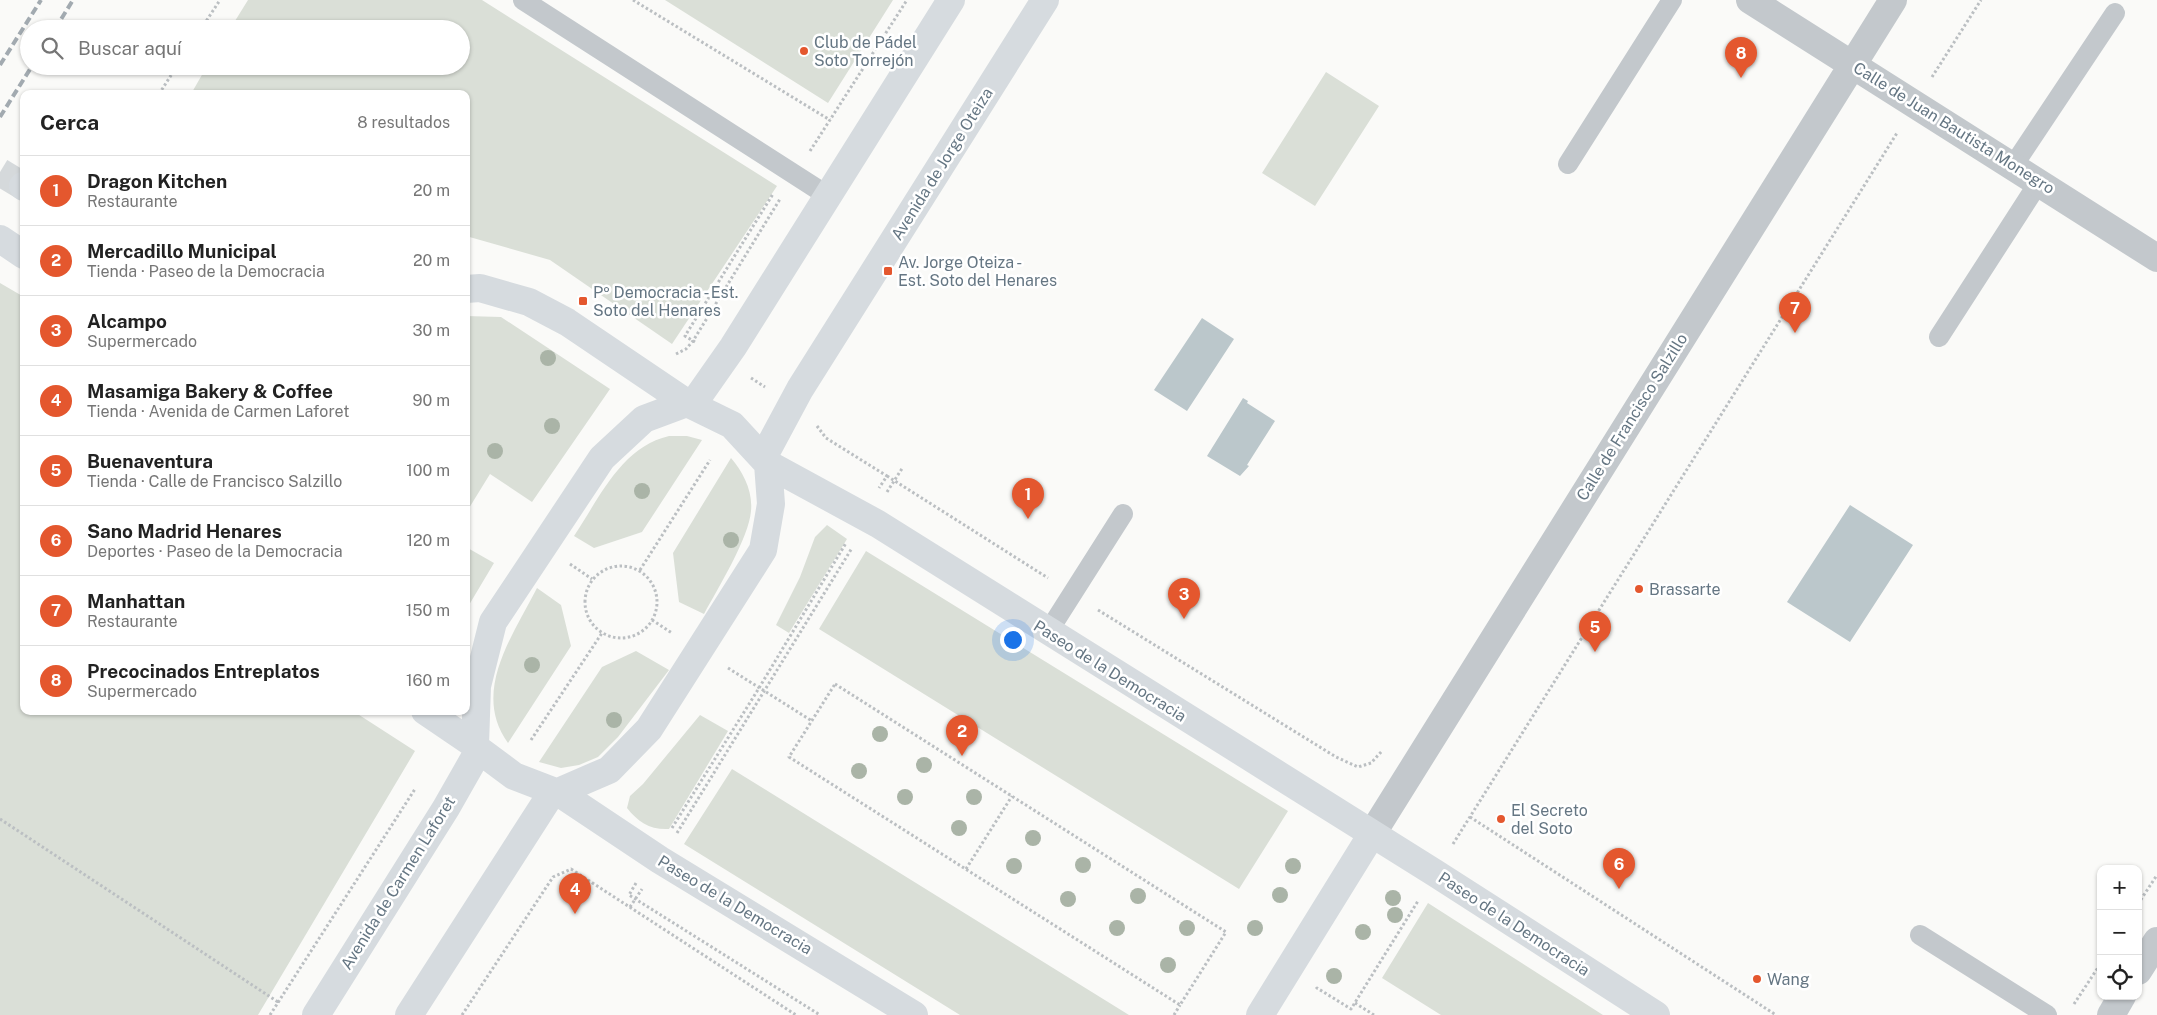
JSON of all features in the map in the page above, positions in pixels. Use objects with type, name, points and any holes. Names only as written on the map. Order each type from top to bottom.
[{"type":"street","points":[[477,747],[477,686],[493,622],[602,458],[644,419],[690,404],[733,347],[951,0]]},
{"type":"street","name":"Avenida de Jorge Oteiza","points":[[766,461],[800,389],[1045,0]]},
{"type":"street","name":"Calle de Juan Bautista Monegro","points":[[1750,0],[2013,166],[2155,251]]},
{"type":"street","name":"Calle de Francisco Salzillo","points":[[1372,834],[1893,0]]},
{"type":"street","points":[[0,240],[20,252]]},
{"type":"street","name":"Paseo de la Democracia","points":[[470,289],[480,288],[529,302],[567,322],[690,404],[732,425],[766,461],[869,520],[1435,873],[1656,1015]]},
{"type":"street","points":[[408,1015],[555,791],[609,770],[649,729],[763,550],[771,504],[766,461]]},
{"type":"street","name":"Paseo de la Democracia","points":[[431,715],[477,747],[514,776],[555,791],[660,860],[914,1015]]},
{"type":"street","name":"Avenida de Carmen Laforet","points":[[316,1015],[446,808],[477,747]]},
{"type":"street","points":[[1260,1015],[1372,834]]},
{"type":"street","points":[[2142,965],[2157,941]]},
{"type":"street","points":[[2111,1015],[2120,1000]]},
{"type":"lane","points":[[523,0],[828,196]]},
{"type":"lane","points":[[1568,164],[1672,0]]},
{"type":"lane","points":[[2013,166],[2115,13]]},
{"type":"lane","points":[[1939,337],[2039,182]]},
{"type":"lane","points":[[1048,632],[1123,514]]},
{"type":"lane","points":[[1920,935],[2047,1015]]},
{"type":"path","points":[[207,20],[220,0]]},
{"type":"path","points":[[633,0],[830,120]]},
{"type":"path","points":[[672,356],[686,349],[692,341],[795,174],[907,0]]},
{"type":"path","points":[[1313,994],[1317,988],[1351,1009],[1980,0]]},
{"type":"path","points":[[162,90],[171,75]]},
{"type":"path","points":[[640,570],[710,460]]},
{"type":"path","points":[[630,907],[903,467]]},
{"type":"path","points":[[887,476],[1072,594],[1336,757],[1358,767],[1371,763],[1386,743]]},
{"type":"path","points":[[627,565],[640,570],[652,582],[658,604],[652,620],[639,634],[621,639],[602,633],[590,621],[584,600],[592,579],[608,567],[627,565]]},
{"type":"path","points":[[652,620],[812,721]]},
{"type":"path","points":[[531,740],[602,633]]},
{"type":"path","points":[[1174,1015],[1226,932],[835,684],[788,757],[1180,1005]]},
{"type":"path","points":[[270,1015],[415,789]]},
{"type":"path","points":[[966,869],[1012,796]]},
{"type":"path","points":[[1470,817],[1776,1015]]},
{"type":"path","points":[[0,819],[278,1002]]},
{"type":"path","points":[[462,1015],[552,877],[571,869],[796,1015]]},
{"type":"path","points":[[2142,898],[2157,875]]},
{"type":"path","points":[[2072,1008],[2097,969]]},
{"type":"path","points":[[1355,1003],[1374,1015]]},
{"type":"shaded area","points":[[248,0],[482,0],[777,186],[672,344],[550,260],[470,237],[470,90],[193,90],[202,75],[470,75],[470,20],[236,20]]},
{"type":"shaded area","name":"Club de Pádel Soto Torrejón","points":[[665,0],[893,0],[828,103]]},
{"type":"shaded area","points":[[1326,72],[1379,106],[1315,206],[1262,173]]},
{"type":"shaded area","points":[[0,283],[20,295],[20,715],[359,715],[415,751],[258,1015],[0,1015]]},
{"type":"shaded area","points":[[470,316],[501,317],[610,389],[532,502],[490,474],[470,506]]},
{"type":"shaded area","points":[[1202,318],[1234,339],[1187,411],[1154,390]]},
{"type":"shaded area","points":[[1243,398],[1248,401],[1247,403],[1275,421],[1247,465],[1249,466],[1240,476],[1207,456]]},
{"type":"shaded area","points":[[669,436],[687,436],[702,440],[642,532],[594,548],[574,536],[602,491],[624,463],[637,451],[652,442]]},
{"type":"shaded area","points":[[731,458],[749,489],[751,511],[745,535],[739,549],[704,614],[679,602],[673,553]]},
{"type":"shaded area","points":[[1850,505],[1913,545],[1850,642],[1787,602]]},
{"type":"shaded area","points":[[827,525],[847,539],[789,633],[776,625],[800,577],[815,537]]},
{"type":"shaded area","points":[[470,549],[494,563],[470,603]]},
{"type":"shaded area","points":[[866,551],[1288,811],[1239,889],[819,629]]},
{"type":"shaded area","points":[[537,588],[561,605],[571,646],[508,743],[498,724],[494,704],[495,684],[508,644]]},
{"type":"shaded area","points":[[636,651],[669,670],[618,737],[598,757],[579,765],[561,768],[539,762],[602,667]]},
{"type":"shaded area","points":[[700,715],[728,731],[669,829],[656,828],[645,824],[627,808],[630,796],[643,784]]},
{"type":"shaded area","points":[[732,769],[1129,1015],[960,1015],[684,844]]},
{"type":"shaded area","points":[[1428,903],[1603,1015],[1441,1015],[1382,978]]},
{"type":"tunnel","points":[[0,172],[20,184]]},
{"type":"railway","points":[[28,20],[41,0]]},
{"type":"railway","points":[[61,20],[73,0]]},
{"type":"railway","points":[[0,65],[20,33]]},
{"type":"railway","points":[[0,117],[26,75]]},
{"type":"place","name":"Club de Pádel Soto Torrejón","points":[[804,51]]},
{"type":"place","name":"Precocinados Entreplatos","points":[[1741,78]]},
{"type":"place","name":"Av. Jorge Oteiza - Est. Soto del Henares","points":[[888,271]]},
{"type":"place","name":"Pº Democracia - Est. Soto del Henares","points":[[583,301]]},
{"type":"place","name":"Manhattan","points":[[1795,333]]},
{"type":"place","name":"Dragon Kitchen","points":[[1028,519]]},
{"type":"place","name":"Brassarte","points":[[1639,589]]},
{"type":"place","name":"Alcampo","points":[[1184,619]]},
{"type":"place","name":"Buenaventura","points":[[1595,652]]},
{"type":"place","name":"Mercadillo Municipal","points":[[962,756]]},
{"type":"place","name":"El Secreto del Soto","points":[[1501,819]]},
{"type":"place","name":"Sano Madrid Henares","points":[[1619,889]]},
{"type":"place","name":"Masamiga Bakery & Coffee","points":[[575,914]]},
{"type":"place","name":"Wang","points":[[1757,979]]}]
